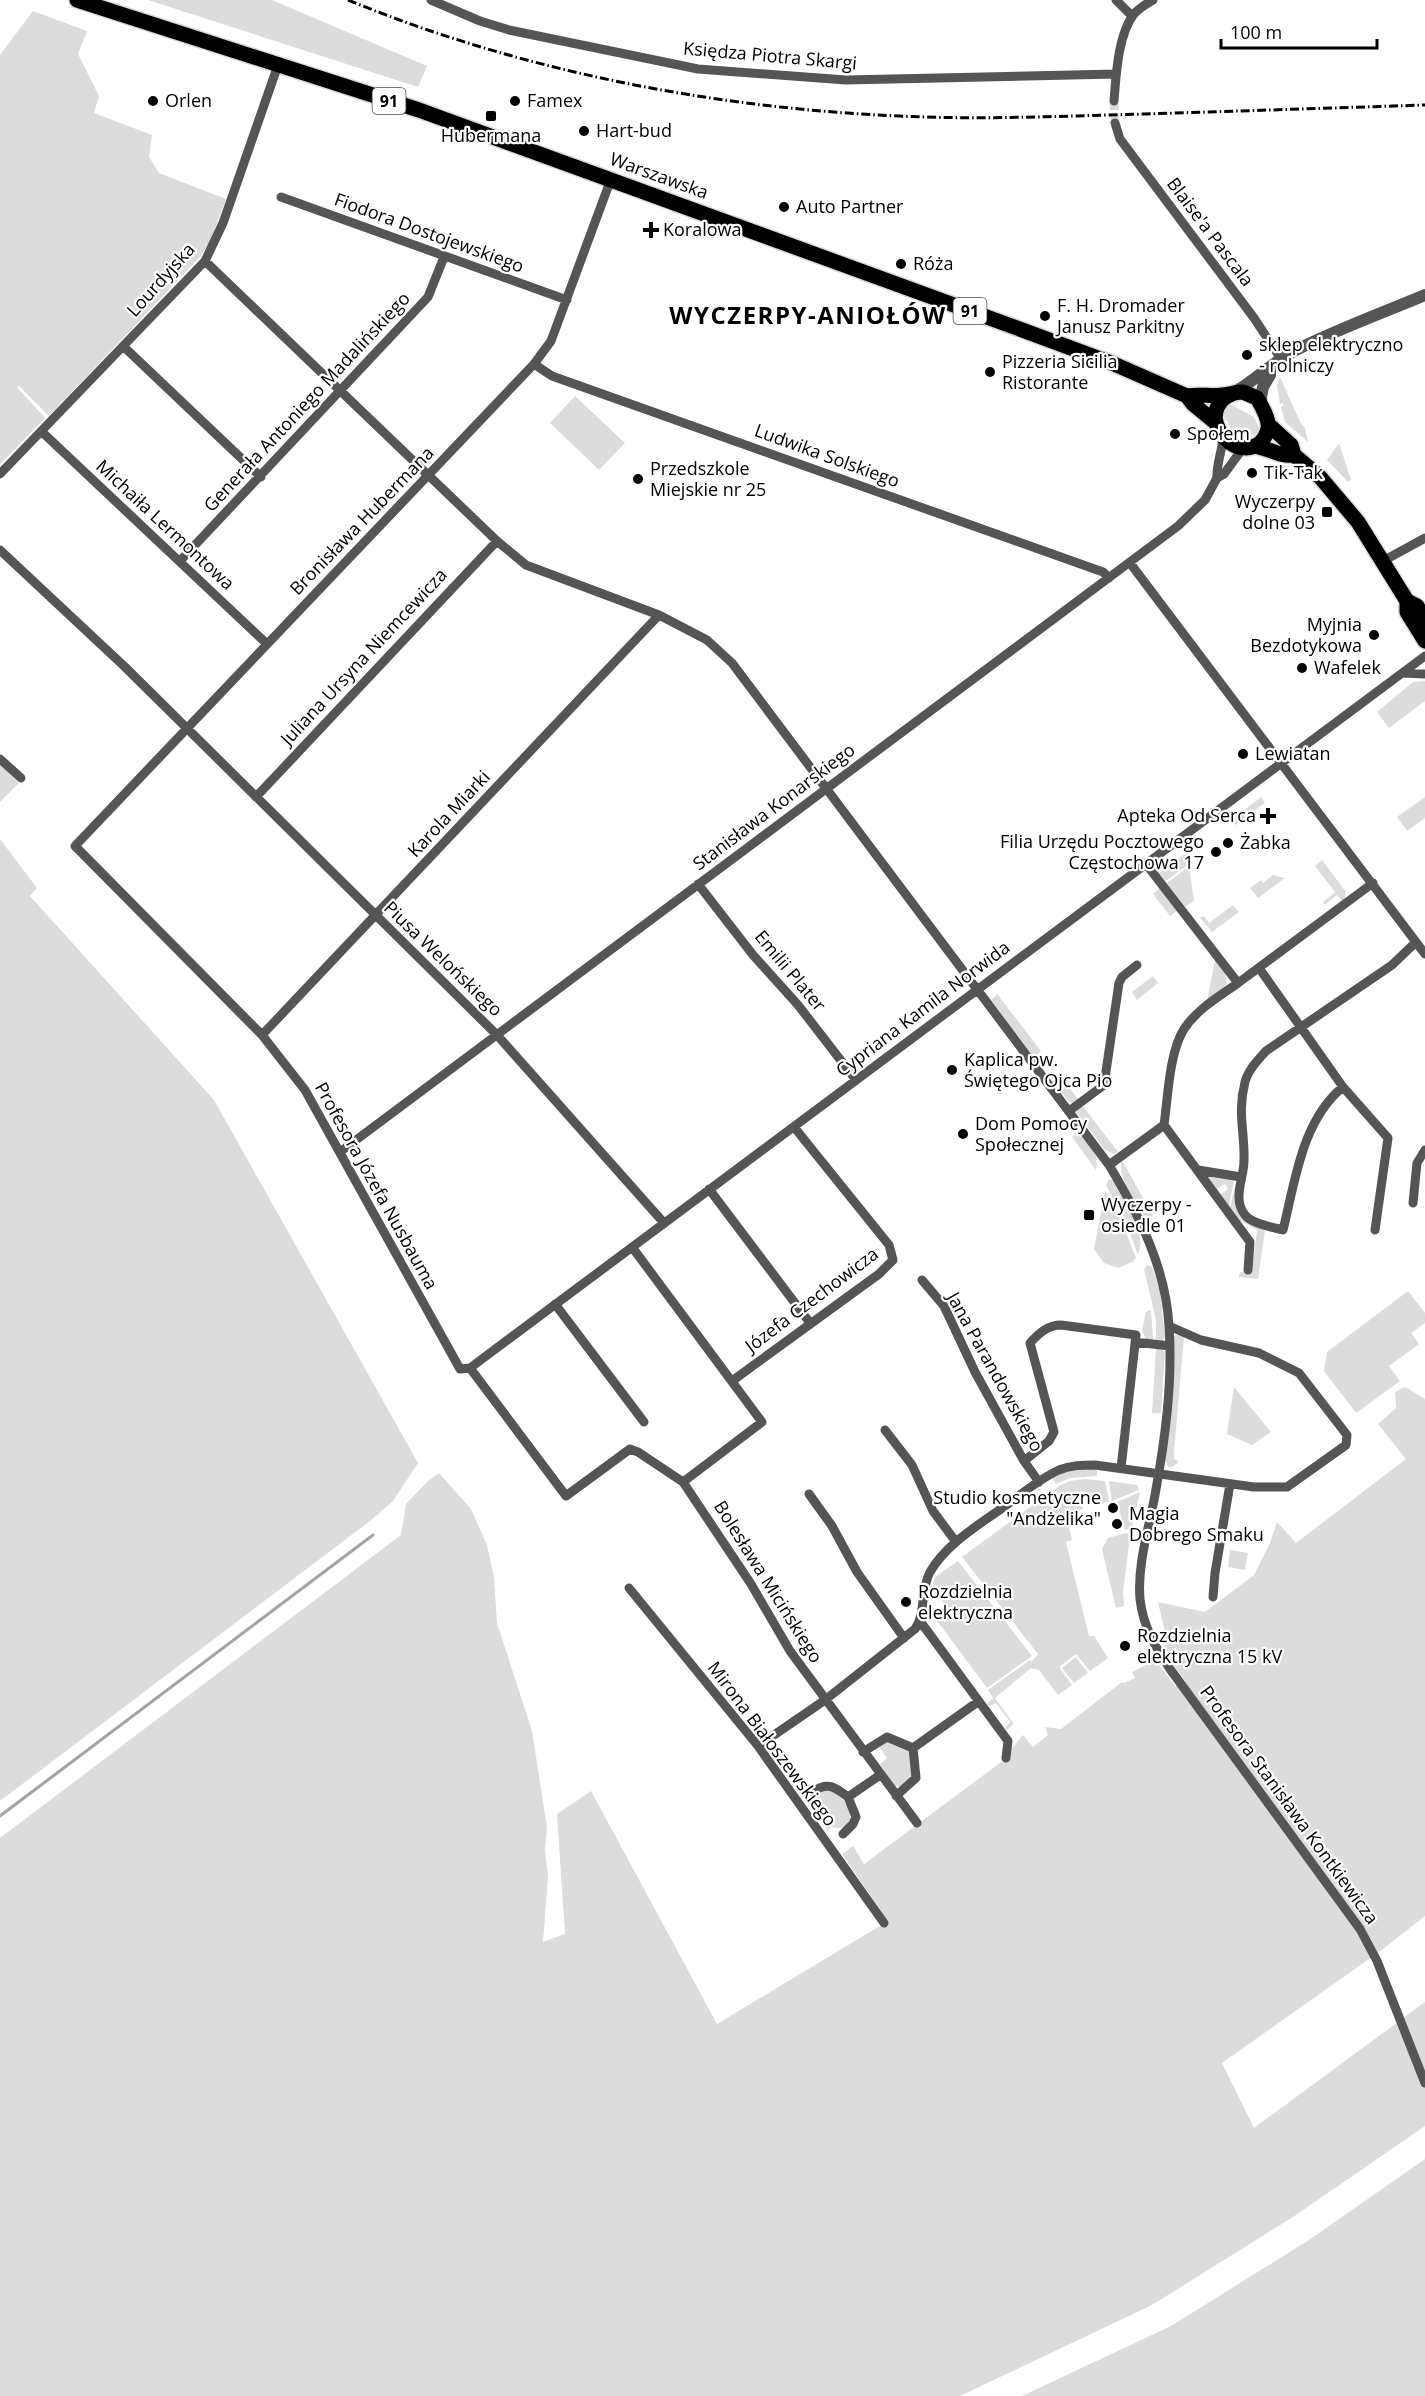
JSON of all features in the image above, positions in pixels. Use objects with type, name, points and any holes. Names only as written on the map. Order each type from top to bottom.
[{"type":"main road","name":"Warszawska","points":[[77,0],[419,110],[1101,359],[1187,396],[1198,394],[1215,397],[1232,393]]},
{"type":"main road","name":"91","points":[[1232,393],[1253,394],[1260,403]]},
{"type":"main road","points":[[1216,423],[1216,410],[1232,393]]},
{"type":"main road","name":"Warszawska","points":[[1187,396],[1192,404],[1216,423]]},
{"type":"main road","points":[[1260,403],[1268,424],[1291,445],[1294,455],[1320,477],[1358,522],[1407,601],[1407,612],[1425,641]]},
{"type":"main road","name":"91","points":[[1216,423],[1223,438]]},
{"type":"main road","points":[[1249,447],[1264,435],[1268,424]]},
{"type":"main road","points":[[1223,438],[1233,446],[1266,448],[1283,456],[1294,455]]},
{"type":"main road","points":[[1407,601],[1417,606],[1425,619]]},
{"type":"street","name":"Księdza Piotra Skargi","points":[[431,0],[480,21],[509,30],[698,69],[846,81],[1116,74]]},
{"type":"street","points":[[1116,0],[1132,16]]},
{"type":"street","points":[[1114,101],[1116,74],[1125,32],[1132,16],[1153,0]]},
{"type":"street","name":"Lourdyjska","points":[[0,474],[205,261],[223,223],[278,65]]},
{"type":"street","name":"Blaise'a Pascala","points":[[1115,123],[1120,139],[1254,318],[1281,359]]},
{"type":"street","name":"Bronisława Hubermana","points":[[75,846],[534,364],[551,341],[611,179]]},
{"type":"street","name":"Fiodora Dostojewskiego","points":[[281,197],[567,300]]},
{"type":"street","name":"Generała Antoniego Madalińskiego","points":[[180,561],[428,297],[444,257]]},
{"type":"street","name":"Profesora Stanisława Kontkiewicza","points":[[205,261],[497,541],[526,565],[659,615],[707,640],[732,663],[828,787],[1109,1165],[1134,1206],[1150,1244],[1161,1277],[1170,1326],[1169,1385],[1159,1474],[1140,1589],[1148,1631],[1170,1669],[1360,1929],[1377,1961],[1425,2083]]},
{"type":"street","points":[[1232,393],[1249,384],[1265,369],[1270,368],[1281,359],[1317,341],[1425,296]]},
{"type":"street","points":[[123,346],[261,477]]},
{"type":"street","name":"Ludwika Solskiego","points":[[534,364],[552,376],[1103,572],[1109,578]]},
{"type":"street","points":[[1260,403],[1263,387],[1270,375],[1270,368]]},
{"type":"street","name":"Michaiła Lermontowa","points":[[41,431],[266,643]]},
{"type":"street","name":"Stanisława Konarskiego","points":[[1217,478],[1216,472],[1222,454],[1223,438]]},
{"type":"street","name":"Stanisława Konarskiego","points":[[340,1152],[1189,517],[1204,500],[1217,478],[1224,474],[1249,447]]},
{"type":"street","points":[[1383,561],[1425,538]]},
{"type":"street","name":"Juliana Ursyna Niemcewicza","points":[[256,797],[497,541]]},
{"type":"street","name":"Piusa Welońskiego","points":[[0,550],[187,728],[497,1035],[664,1223]]},
{"type":"street","points":[[1130,562],[1425,954]]},
{"type":"street","name":"Karola Miarki","points":[[262,1035],[659,615]]},
{"type":"street","name":"Cypriana Kamila Norwida","points":[[466,1369],[1425,656]]},
{"type":"street","points":[[1403,673],[1425,674]]},
{"type":"street","points":[[0,759],[21,778]]},
{"type":"street","name":"Profesora Józefa Nusbauma","points":[[75,846],[262,1035],[305,1090],[455,1362],[466,1369]]},
{"type":"street","points":[[1146,864],[1238,982]]},
{"type":"street","points":[[1109,1165],[1164,1125],[1177,1044],[1185,1028],[1200,1011],[1373,883]]},
{"type":"street","name":"Emilii Plater","points":[[699,884],[753,955],[798,1005],[856,1080]]},
{"type":"street","points":[[1343,1087],[1327,1104],[1307,1136],[1283,1230],[1250,1220],[1240,1207],[1239,1198],[1244,1162],[1240,1116],[1246,1080],[1255,1064],[1266,1051],[1392,965],[1416,942]]},
{"type":"street","points":[[1069,1111],[1104,1084],[1119,983],[1122,976],[1137,965]]},
{"type":"street","points":[[1259,968],[1343,1087],[1388,1138],[1375,1230]]},
{"type":"street","points":[[1164,1125],[1250,1242],[1248,1270]]},
{"type":"street","name":"Józefa Czechowicza","points":[[732,1381],[879,1274],[893,1260],[889,1245],[794,1126]]},
{"type":"street","points":[[1413,1203],[1417,1163],[1425,1150]]},
{"type":"street","points":[[1198,1170],[1241,1177]]},
{"type":"street","points":[[710,1189],[810,1323]]},
{"type":"street","points":[[466,1369],[566,1496],[630,1449],[682,1482],[762,1422],[632,1247]]},
{"type":"street","name":"Jana Parandowskiego","points":[[922,1280],[944,1306],[975,1372],[1024,1461],[1039,1482]]},
{"type":"street","points":[[555,1305],[644,1422]]},
{"type":"street","points":[[1024,1461],[1049,1441],[1054,1432],[1029,1347],[1032,1340],[1045,1329],[1054,1325],[1062,1325],[1136,1335],[1121,1468]]},
{"type":"street","points":[[758,1746],[825,1700],[915,1629],[920,1621],[921,1601],[926,1580],[940,1558],[956,1542],[1060,1469],[1076,1465],[1121,1468],[1254,1487],[1287,1487],[1346,1445],[1347,1435],[1299,1372],[1259,1353],[1201,1340],[1170,1326]]},
{"type":"street","points":[[1135,1342],[1170,1346]]},
{"type":"street","points":[[885,1430],[912,1465],[933,1511],[956,1542]]},
{"type":"street","name":"Bolesława Micińskiego","points":[[682,1482],[710,1519],[790,1651],[917,1823]]},
{"type":"street","points":[[1214,1597],[1215,1573],[1230,1484]]},
{"type":"street","points":[[809,1494],[832,1526],[857,1572],[904,1638]]},
{"type":"street","name":"Mirona Białoszewskiego","points":[[629,1588],[758,1746],[884,1923]]},
{"type":"street","points":[[920,1621],[1008,1741],[1006,1758]]},
{"type":"street","points":[[914,1748],[979,1701]]},
{"type":"street","points":[[863,1752],[886,1737],[914,1748]]},
{"type":"street","points":[[896,1796],[916,1778],[914,1748]]},
{"type":"street","points":[[848,1797],[880,1775]]},
{"type":"street","points":[[814,1791],[826,1785],[834,1786],[848,1797],[856,1817],[853,1824],[843,1834]]},
{"type":"shaded area","points":[[148,0],[272,0],[427,66],[418,87]]},
{"type":"shaded area","points":[[33,11],[87,31],[78,54],[99,96],[94,113],[152,135],[149,157],[159,173],[226,199],[210,242],[200,257],[49,416],[19,386],[17,387],[45,418],[0,464],[0,55]]},
{"type":"shaded area","points":[[1280,377],[1301,424],[1305,428],[1308,442],[1285,422],[1281,407],[1283,403],[1280,404],[1277,386]]},
{"type":"shaded area","points":[[575,396],[625,443],[599,470],[550,423]]},
{"type":"shaded area","points":[[1230,404],[1254,417],[1259,428],[1257,434],[1248,437],[1235,435],[1224,417],[1223,410]]},
{"type":"shaded area","points":[[1339,443],[1351,480],[1348,482],[1327,460]]},
{"type":"shaded area","points":[[1425,681],[1425,701],[1389,728],[1377,712],[1413,682]]},
{"type":"shaded area","points":[[0,765],[19,783],[0,802]]},
{"type":"shaded area","points":[[1261,797],[1265,803],[1235,825],[1231,820]]},
{"type":"shaded area","points":[[1425,797],[1425,818],[1407,831],[1397,817]]},
{"type":"shaded area","points":[[0,839],[37,888],[30,896],[214,1100],[418,1463],[393,1501],[370,1521],[0,1801]]},
{"type":"shaded area","points":[[1185,854],[1189,864],[1166,881],[1159,873]]},
{"type":"shaded area","points":[[1322,860],[1346,892],[1342,901],[1337,895],[1325,905],[1323,902],[1335,892],[1315,866]]},
{"type":"shaded area","points":[[1189,866],[1194,901],[1185,907],[1167,883]]},
{"type":"shaded area","points":[[1273,875],[1285,878],[1258,898],[1250,888],[1261,880],[1263,883]]},
{"type":"shaded area","points":[[1161,887],[1178,910],[1170,916],[1153,894]]},
{"type":"shaded area","points":[[1233,905],[1239,912],[1212,932],[1200,918],[1204,916],[1209,923]]},
{"type":"shaded area","points":[[1215,960],[1225,972],[1227,984],[1207,1001]]},
{"type":"shaded area","points":[[1153,976],[1158,983],[1137,1000],[1132,992]]},
{"type":"shaded area","points":[[997,994],[1041,1051],[1035,1058],[991,1000]]},
{"type":"shaded area","points":[[1059,1075],[1078,1099],[1073,1103],[1069,1102],[1052,1081]]},
{"type":"shaded area","points":[[1082,1105],[1118,1152],[1114,1154],[1105,1150],[1077,1113],[1077,1109]]},
{"type":"shaded area","points":[[1075,1135],[1085,1139],[1093,1148],[1097,1159],[1096,1170],[1072,1137]]},
{"type":"shaded area","points":[[1122,1160],[1153,1216],[1145,1219],[1133,1198],[1124,1181]]},
{"type":"shaded area","points":[[1208,1175],[1234,1180],[1229,1206],[1220,1195],[1228,1189],[1225,1184],[1216,1189],[1207,1177]]},
{"type":"shaded area","points":[[1109,1179],[1113,1180],[1134,1216],[1140,1235],[1138,1255],[1127,1226],[1106,1185]]},
{"type":"shaded area","points":[[1236,1182],[1236,1202],[1265,1230],[1258,1279],[1239,1277],[1240,1272],[1252,1273],[1257,1230],[1239,1220],[1230,1207]]},
{"type":"shaded area","points":[[1105,1191],[1124,1227],[1136,1258],[1118,1268],[1104,1263],[1094,1249]]},
{"type":"shaded area","points":[[1147,1265],[1152,1267],[1160,1290],[1165,1337],[1162,1341],[1156,1340],[1156,1320],[1144,1269]]},
{"type":"shaded area","points":[[1408,1291],[1425,1313],[1425,1323],[1411,1333],[1419,1344],[1389,1366],[1400,1381],[1356,1413],[1324,1371],[1327,1352]]},
{"type":"shaded area","points":[[1151,1310],[1153,1340],[1146,1339],[1142,1331],[1146,1312]]},
{"type":"shaded area","points":[[1180,1334],[1184,1336],[1174,1452],[1174,1459],[1178,1461],[1169,1468],[1165,1461],[1174,1373],[1174,1336]]},
{"type":"shaded area","points":[[1156,1349],[1162,1349],[1165,1353],[1161,1413],[1152,1413]]},
{"type":"shaded area","points":[[1234,1387],[1271,1432],[1252,1445],[1227,1434]]},
{"type":"shaded area","points":[[1405,1387],[1425,1399],[1425,1916],[1383,1949],[1222,2063],[1254,2128],[1425,2002],[1425,2126],[1293,2217],[1152,2305],[960,2396],[0,2396],[0,1838],[401,1535],[406,1504],[439,1473],[471,1509],[487,1545],[494,1577],[497,1623],[532,1731],[547,1827],[545,1850],[548,1877],[543,1942],[565,1934],[557,1814],[591,1791],[717,2024],[888,1921],[842,1854],[853,1846],[864,1864],[1004,1760],[1010,1761],[1012,1748],[1023,1735],[1033,1747],[1048,1735],[1045,1727],[1061,1729],[1122,1682],[1135,1678],[1132,1672],[1150,1663],[1158,1664],[1176,1687],[1185,1681],[1162,1649],[1167,1641],[1158,1602],[1205,1612],[1254,1575],[1270,1543],[1277,1522],[1296,1543],[1406,1459],[1378,1424],[1396,1408],[1395,1392]]},
{"type":"shaded area","points":[[1097,1469],[1097,1476],[1070,1478],[1056,1484],[1052,1478],[1065,1472]]},
{"type":"shaded area","points":[[1084,1479],[1105,1481],[1109,1501],[1098,1505],[1096,1493],[1079,1496],[1083,1509],[1066,1513],[1072,1540],[1066,1542],[1089,1636],[1094,1636],[1108,1658],[1090,1671],[1076,1654],[1059,1667],[1072,1685],[1058,1695],[1039,1670],[1031,1668],[995,1698],[1014,1724],[1007,1730],[1005,1728],[1010,1722],[996,1703],[989,1706],[987,1704],[993,1698],[988,1690],[1030,1660],[1031,1662],[1038,1654],[962,1557],[1059,1486],[1070,1481]]},
{"type":"shaded area","points":[[1109,1481],[1137,1485],[1139,1490],[1112,1501]]},
{"type":"shaded area","points":[[1140,1492],[1132,1527],[1125,1530],[1117,1502]]},
{"type":"shaded area","points":[[1127,1533],[1130,1537],[1123,1592],[1124,1606],[1116,1608],[1102,1549],[1108,1538]]},
{"type":"shaded area","points":[[1230,1550],[1248,1553],[1245,1570],[1228,1567]]},
{"type":"shaded area","points":[[958,1561],[1032,1656],[987,1688],[934,1619],[941,1617],[943,1601],[935,1599],[936,1592],[931,1591],[935,1577]]},
{"type":"shaded area","points":[[1076,1657],[1088,1673],[1074,1683],[1062,1668]]},
{"type":"shaded area","points":[[884,1741],[891,1741],[910,1751],[913,1776],[902,1787],[897,1787],[890,1782],[880,1764],[887,1758],[878,1745]]},
{"type":"shaded area","points":[[832,1789],[847,1805],[850,1821],[844,1827],[831,1827],[828,1831],[809,1805],[814,1804],[817,1792]]},
{"type":"shaded area","points":[[1425,2159],[1425,2396],[1022,2396],[1171,2326],[1309,2240]]},
{"type":"waterway","points":[[0,1816],[373,1535]]},
{"type":"tunnel","points":[[1114,101],[1115,123]]},
{"type":"railway","points":[[348,0],[414,25],[549,66],[688,95],[829,112],[991,118],[1425,105]]},
{"type":"place","name":"Orlen","points":[[153,101]]},
{"type":"place","name":"Famex","points":[[515,101]]},
{"type":"place","name":"Hubermana","points":[[491,116]]},
{"type":"place","name":"Hart-bud","points":[[584,131]]},
{"type":"place","name":"Auto Partner","points":[[784,207]]},
{"type":"place","name":"Koralowa","points":[[651,230]]},
{"type":"place","name":"Róża","points":[[901,264]]},
{"type":"place","name":"F. H. Dromader Janusz Parkitny","points":[[1045,316]]},
{"type":"place","name":"sklep elektryczno - rolniczy","points":[[1247,355]]},
{"type":"place","name":"Pizzeria Sicilia Ristorante","points":[[990,372]]},
{"type":"place","name":"Społem","points":[[1175,434]]},
{"type":"place","name":"Tik-Tak","points":[[1252,473]]},
{"type":"place","name":"Przedszkole Miejskie nr 25","points":[[638,479]]},
{"type":"place","name":"Wyczerpy dolne 03","points":[[1327,512]]},
{"type":"place","name":"Myjnia Bezdotykowa","points":[[1374,635]]},
{"type":"place","name":"Wafelek","points":[[1302,668]]},
{"type":"place","name":"Lewiatan","points":[[1243,754]]},
{"type":"place","name":"Apteka Od Serca","points":[[1268,816]]},
{"type":"place","name":"Żabka","points":[[1228,843]]},
{"type":"place","name":"Filia Urzędu Pocztowego Częstochowa 17","points":[[1216,852]]},
{"type":"place","name":"Kaplica pw. Świętego Ojca Pio","points":[[952,1070]]},
{"type":"place","name":"Dom Pomocy Społecznej","points":[[963,1134]]},
{"type":"place","name":"Wyczerpy - osiedle 01","points":[[1089,1215]]},
{"type":"place","name":"Studio kosmetyczne \"Andżelika\"","points":[[1113,1508]]},
{"type":"place","name":"Magia Dobrego Smaku","points":[[1117,1524]]},
{"type":"place","name":"Rozdzielnia elektryczna","points":[[906,1602]]},
{"type":"place","name":"Rozdzielnia elektryczna 15 kV","points":[[1125,1646]]},
{"type":"district","name":"WYCZERPY-ANIOŁÓW","points":[[808,316]]}]
